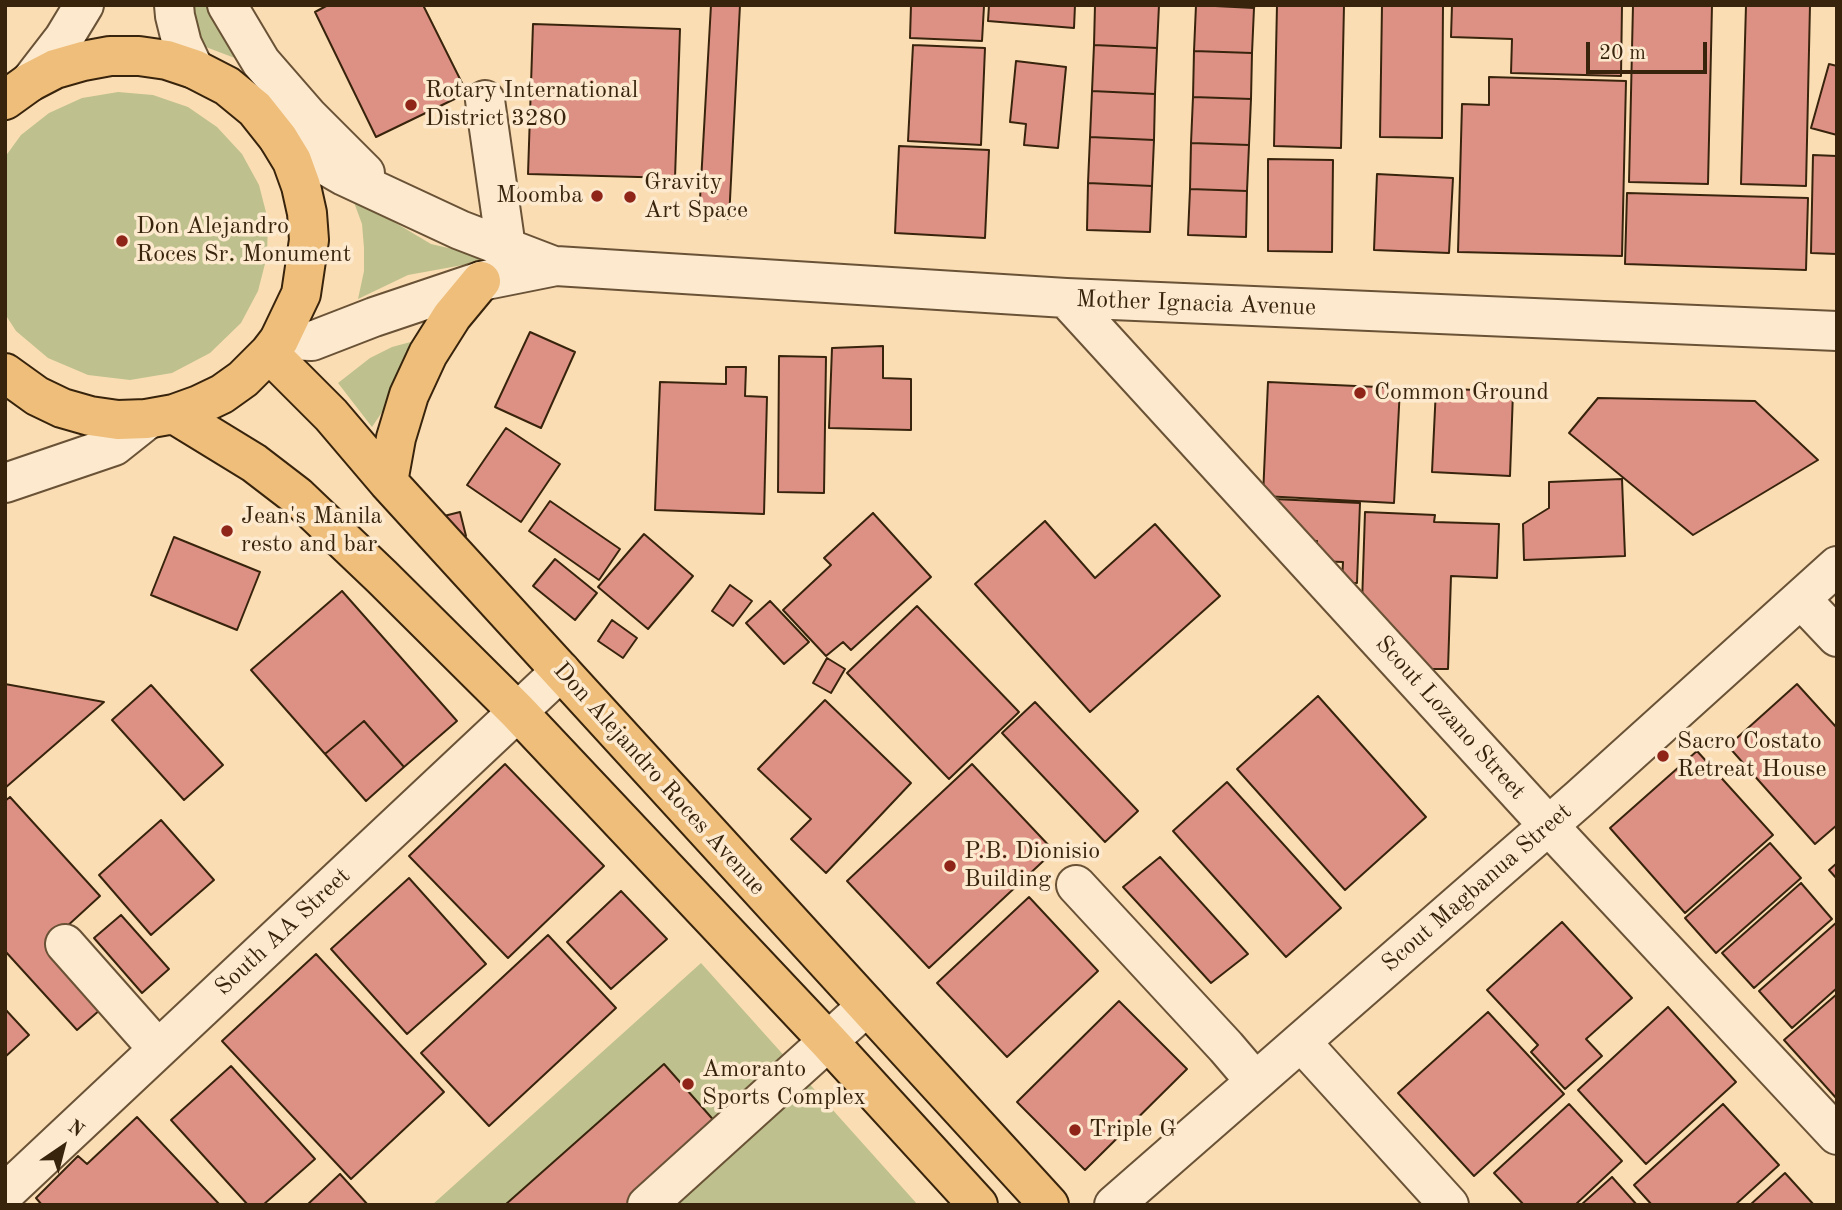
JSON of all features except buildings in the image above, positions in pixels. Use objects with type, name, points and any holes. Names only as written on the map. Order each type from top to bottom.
[{"type":"main road","points":[[5,373],[37,396],[62,408],[99,417],[161,416],[222,394],[243,379],[274,347],[300,294],[309,240],[301,186],[292,161],[278,138],[255,109],[227,86],[194,69],[167,60],[110,56],[64,66],[18,91]]},
{"type":"main road","points":[[388,482],[396,438],[409,395],[428,354],[481,281]]},
{"type":"main road","name":"Don Alejandro Roces Avenue","points":[[274,347],[388,482],[1049,1205]]},
{"type":"main road","points":[[161,416],[254,463],[296,496],[383,577],[517,711],[829,1042],[978,1205]]},
{"type":"street","points":[[18,91],[64,37],[84,5]]},
{"type":"street","points":[[174,5],[183,44],[194,69]]},
{"type":"street","points":[[227,5],[261,62],[308,116],[389,197]]},
{"type":"street","points":[[485,100],[506,248]]},
{"type":"street","name":"Mother Ignacia Avenue","points":[[278,138],[344,176],[460,230],[556,267]]},
{"type":"street","name":"Mother Ignacia Avenue","points":[[274,347],[312,341],[481,281],[556,267],[1066,298],[1837,331]]},
{"type":"street","name":"Scout Lozano Street","points":[[1066,298],[1548,825],[1837,1135]]},
{"type":"street","points":[[5,483],[114,446],[161,416]]},
{"type":"street","name":"Scout Magbanua Street","points":[[1114,1205],[1548,825],[1837,566]]},
{"type":"street","points":[[1801,598],[1837,637]]},
{"type":"street","name":"South AA Street","points":[[5,1193],[561,671]]},
{"type":"street","points":[[1076,885],[1227,1046],[1255,1081]]},
{"type":"street","points":[[65,944],[158,1049]]},
{"type":"street","points":[[647,1205],[867,1006]]},
{"type":"street","points":[[1301,1042],[1449,1205]]},
{"type":"green space","points":[[189,5],[212,5],[240,60],[198,44]]},
{"type":"green space","points":[[118,92],[153,95],[188,107],[217,127],[242,154],[259,185],[268,220],[267,256],[258,291],[241,323],[210,353],[172,373],[130,380],[88,375],[48,358],[16,331],[5,314],[5,157],[21,135],[49,113],[82,98]]},
{"type":"green space","points":[[352,197],[431,244],[496,259],[408,275],[358,299],[364,271],[364,248],[362,224]]},
{"type":"green space","points":[[433,336],[372,427],[338,383],[370,358],[392,347]]},
{"type":"green space","name":"Amoranto Sports Complex","points":[[701,963],[918,1205],[432,1205]]},
{"type":"place","name":"Rotary International District 3280","points":[[411,105]]},
{"type":"place","name":"Moomba","points":[[597,196]]},
{"type":"place","name":"Gravity Art Space","points":[[630,197]]},
{"type":"place","name":"Don Alejandro Roces Sr. Monument","points":[[122,241]]},
{"type":"place","name":"Common Ground","points":[[1360,393]]},
{"type":"place","name":"Jean's Manila resto and bar","points":[[227,531]]},
{"type":"place","name":"Sacro Costato Retreat House","points":[[1663,756]]},
{"type":"place","name":"P.B. Dionisio Building","points":[[950,866]]},
{"type":"place","name":"Amoranto Sports Complex","points":[[688,1084]]},
{"type":"place","name":"Triple G","points":[[1075,1130]]}]
